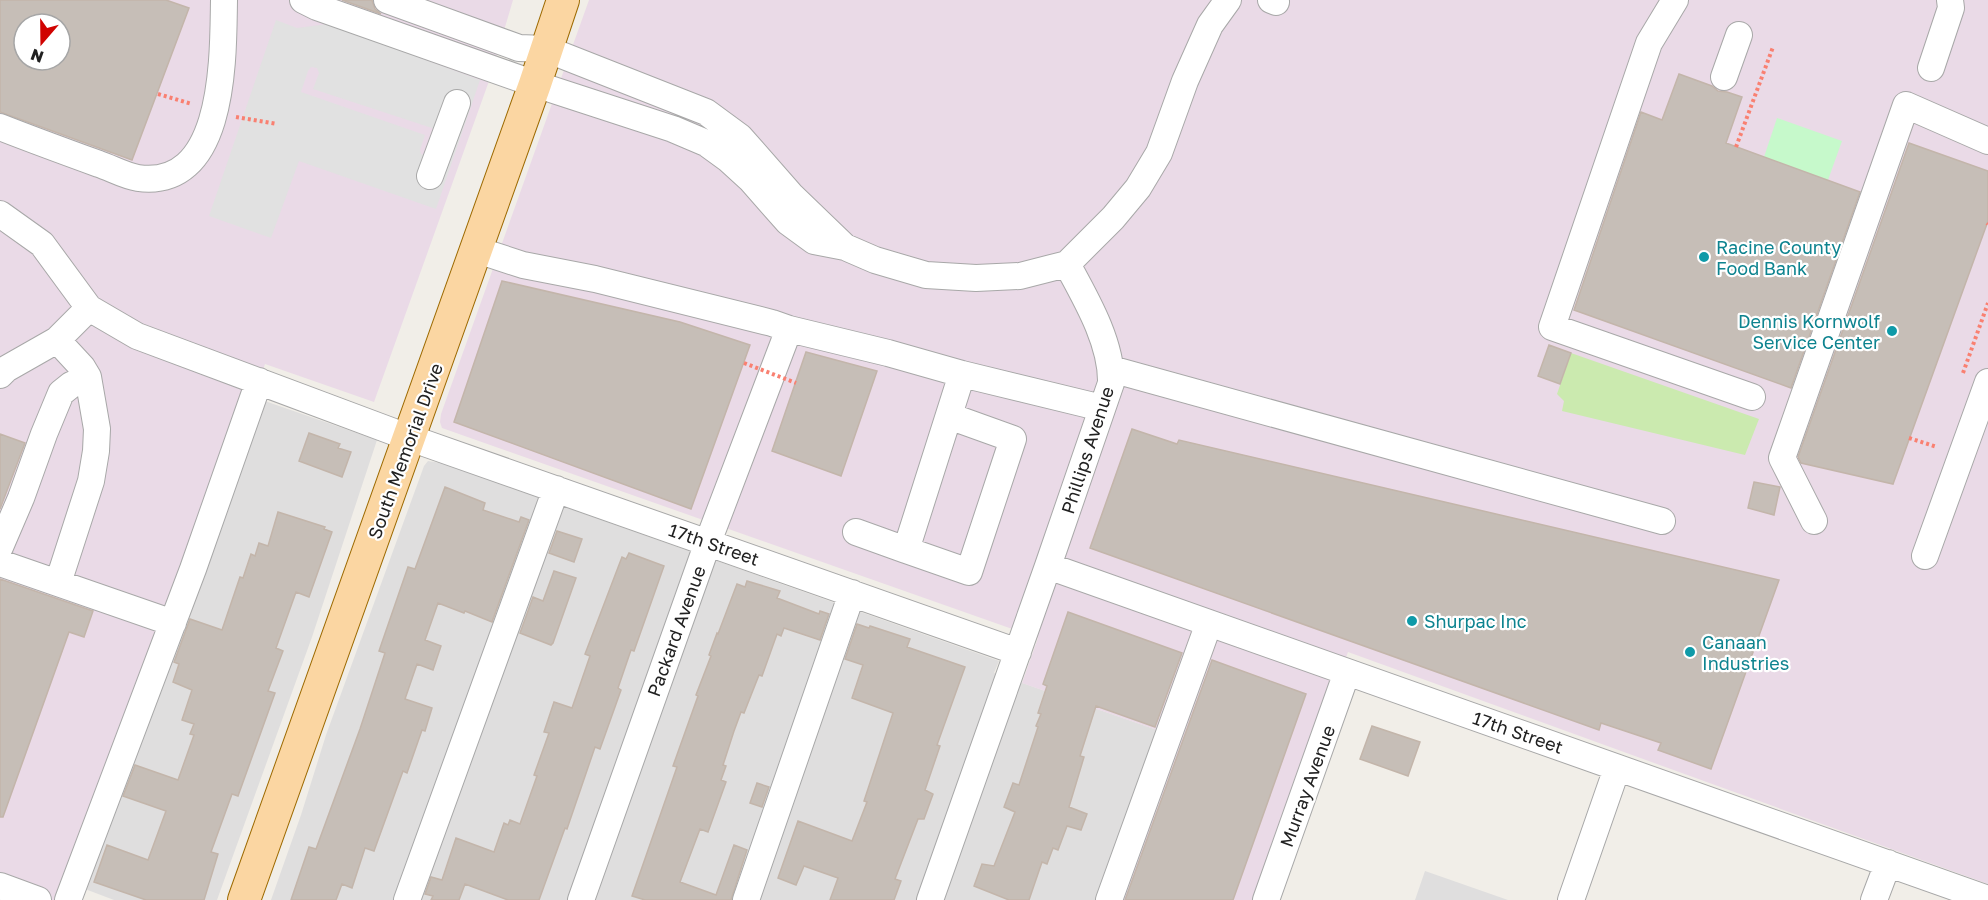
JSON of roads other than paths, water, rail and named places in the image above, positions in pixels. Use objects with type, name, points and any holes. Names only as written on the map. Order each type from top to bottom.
[{"type":"main road","name":"South Memorial Drive","points":[[244,900],[536,84],[563,0]]},
{"type":"street","points":[[0,127],[138,178],[164,177],[185,167],[200,152],[215,110],[223,50],[224,0]]},
{"type":"street","points":[[303,0],[536,84],[673,129],[706,143],[751,180],[788,222],[814,241],[845,247],[875,260],[926,275],[976,278],[1020,276],[1067,264],[1113,218],[1138,188],[1159,153],[1185,81],[1209,25],[1228,0]]},
{"type":"street","points":[[387,0],[519,48],[546,49],[706,112],[740,137],[791,195],[845,247]]},
{"type":"street","points":[[1675,0],[1649,43],[1552,327],[1752,397]]},
{"type":"street","points":[[1932,68],[1952,8],[1950,0]]},
{"type":"street","points":[[1724,77],[1738,34]]},
{"type":"street","points":[[430,176],[457,103]]},
{"type":"street","points":[[1814,521],[1782,458],[1906,105],[1988,141]]},
{"type":"street","points":[[0,214],[42,244],[89,308],[57,340],[6,369],[0,375]]},
{"type":"street","points":[[477,250],[523,265],[595,279],[1102,408]]},
{"type":"street","name":"Phillips Avenue","points":[[930,900],[1111,383],[1107,349],[1086,298],[1067,264]]},
{"type":"street","name":"17th Street","points":[[89,308],[137,336],[410,438],[1018,652]]},
{"type":"street","name":"Packard Avenue","points":[[581,900],[708,542],[789,329]]},
{"type":"street","points":[[57,340],[82,367],[87,377],[97,429],[91,481],[58,583]]},
{"type":"street","points":[[1111,369],[1662,521]]},
{"type":"street","points":[[906,549],[962,374]]},
{"type":"street","points":[[0,547],[61,393],[87,377]]},
{"type":"street","points":[[68,900],[173,623],[259,381]]},
{"type":"street","points":[[1925,556],[1988,382]]},
{"type":"street","points":[[856,532],[969,572],[1013,439],[949,416]]},
{"type":"street","points":[[407,900],[556,489]]},
{"type":"street","points":[[0,563],[173,623]]},
{"type":"street","name":"17th Street","points":[[1048,567],[1988,898]]},
{"type":"street","points":[[746,900],[852,593]]},
{"type":"street","points":[[1108,900],[1209,623]]},
{"type":"street","name":"Murray Avenue","points":[[1266,900],[1347,672]]},
{"type":"street","points":[[1570,900],[1617,768]]},
{"type":"street","points":[[1874,900],[1888,863]]},
{"type":"street","points":[[0,886],[38,900]]},
{"type":"place","name":"Racine County Food Bank","points":[[1704,257]]},
{"type":"place","name":"Dennis Kornwolf Service Center","points":[[1892,331]]},
{"type":"place","name":"Shurpac Inc","points":[[1412,621]]},
{"type":"place","name":"Canaan Industries","points":[[1690,652]]}]
